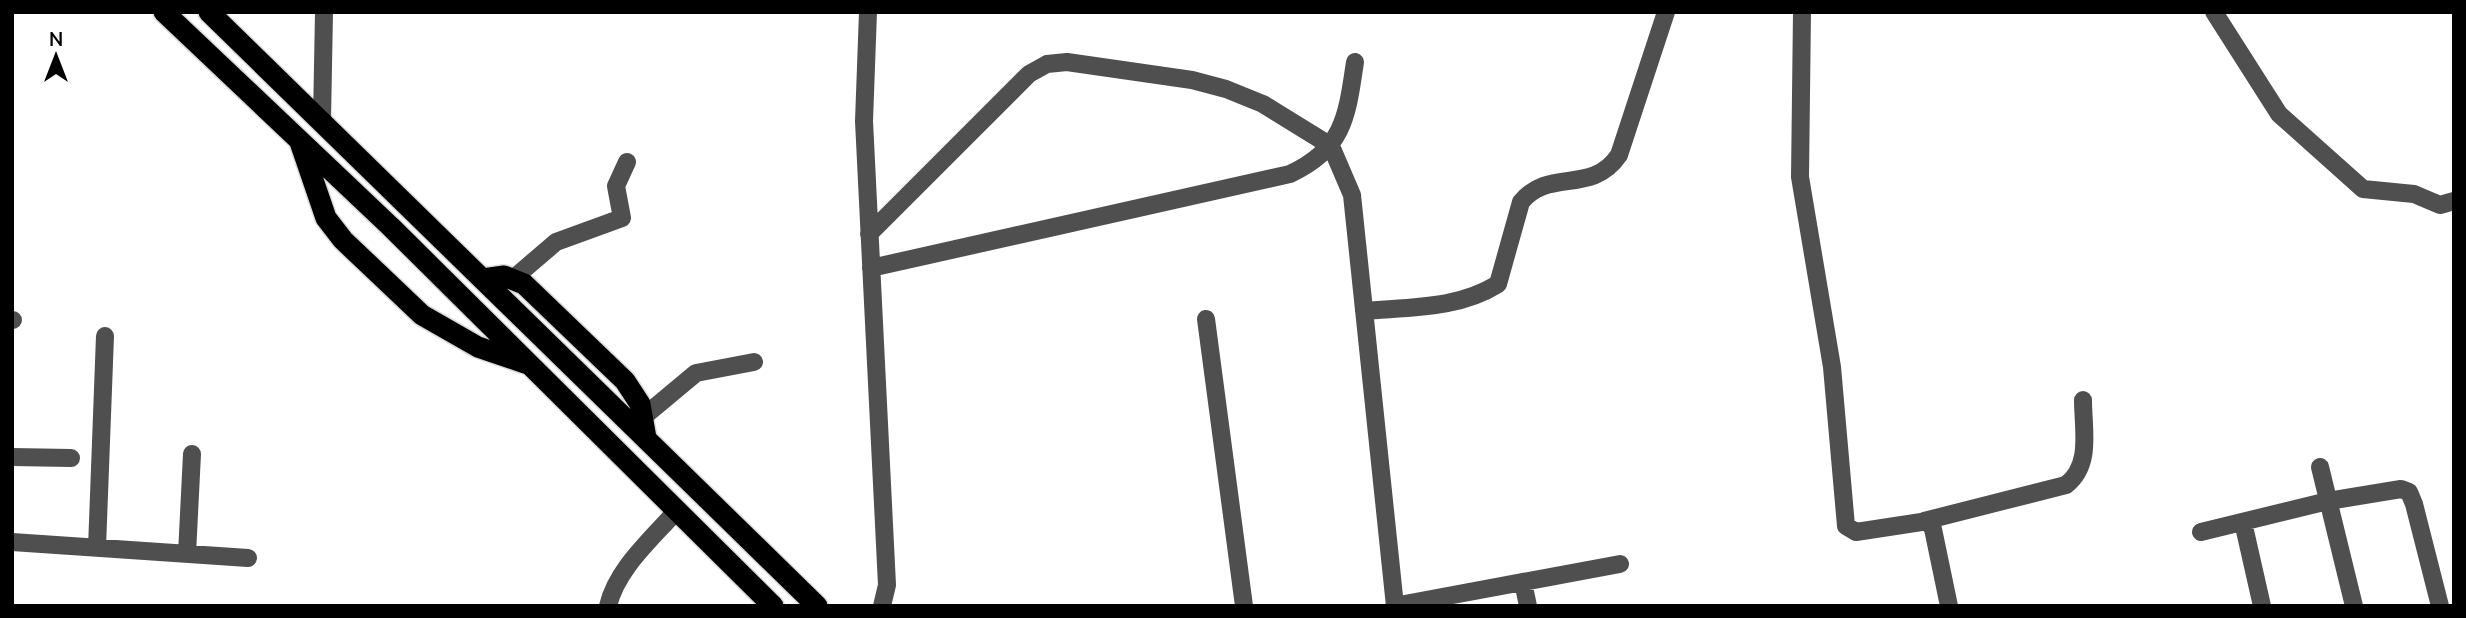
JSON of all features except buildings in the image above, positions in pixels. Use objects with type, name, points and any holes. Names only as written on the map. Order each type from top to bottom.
[{"type":"highway","points":[[164,12],[530,365],[773,606]]},
{"type":"highway","points":[[209,12],[484,279],[644,428],[817,606]]},
{"type":"highway","points":[[300,141],[326,218],[343,240],[422,316],[478,347],[530,365]]},
{"type":"highway","points":[[484,279],[514,278],[625,381],[640,404],[644,428]]},
{"type":"street","points":[[321,120],[324,12]]},
{"type":"street","points":[[868,12],[864,121],[887,585],[882,606]]},
{"type":"street","points":[[1364,311],[1457,303],[1477,297],[1498,284],[1521,202],[1528,193],[1543,185],[1594,177],[1608,171],[1619,155],[1665,12]]},
{"type":"street","points":[[1802,12],[1800,177],[1832,367],[1846,526],[1856,532],[1924,521],[2066,485],[2078,475],[2084,462],[2083,400]]},
{"type":"street","points":[[2214,12],[2279,114],[2363,189],[2412,194],[2440,205],[2454,201]]},
{"type":"street","points":[[869,234],[1029,75],[1047,64],[1068,62],[1217,86],[1263,104],[1331,146],[1351,187],[1395,606],[1620,564]]},
{"type":"street","points":[[871,268],[1275,180],[1304,167],[1331,146],[1347,114],[1356,62]]},
{"type":"street","points":[[514,278],[556,242],[622,218],[616,186],[627,162]]},
{"type":"street","points":[[1206,320],[1244,606]]},
{"type":"street","points":[[97,548],[105,336]]},
{"type":"street","points":[[644,428],[696,373],[754,362]]},
{"type":"street","points":[[187,554],[192,454]]},
{"type":"street","points":[[12,457],[71,458]]},
{"type":"street","points":[[2320,467],[2354,606]]},
{"type":"street","points":[[2200,532],[2328,501],[2400,489],[2409,492],[2440,606]]},
{"type":"street","points":[[608,606],[612,590],[625,570],[677,510]]},
{"type":"street","points":[[1924,521],[1933,528],[1950,606]]},
{"type":"street","points":[[2244,522],[2262,606]]},
{"type":"street","points":[[12,542],[248,558]]},
{"type":"street","points":[[1523,582],[1528,606]]}]
